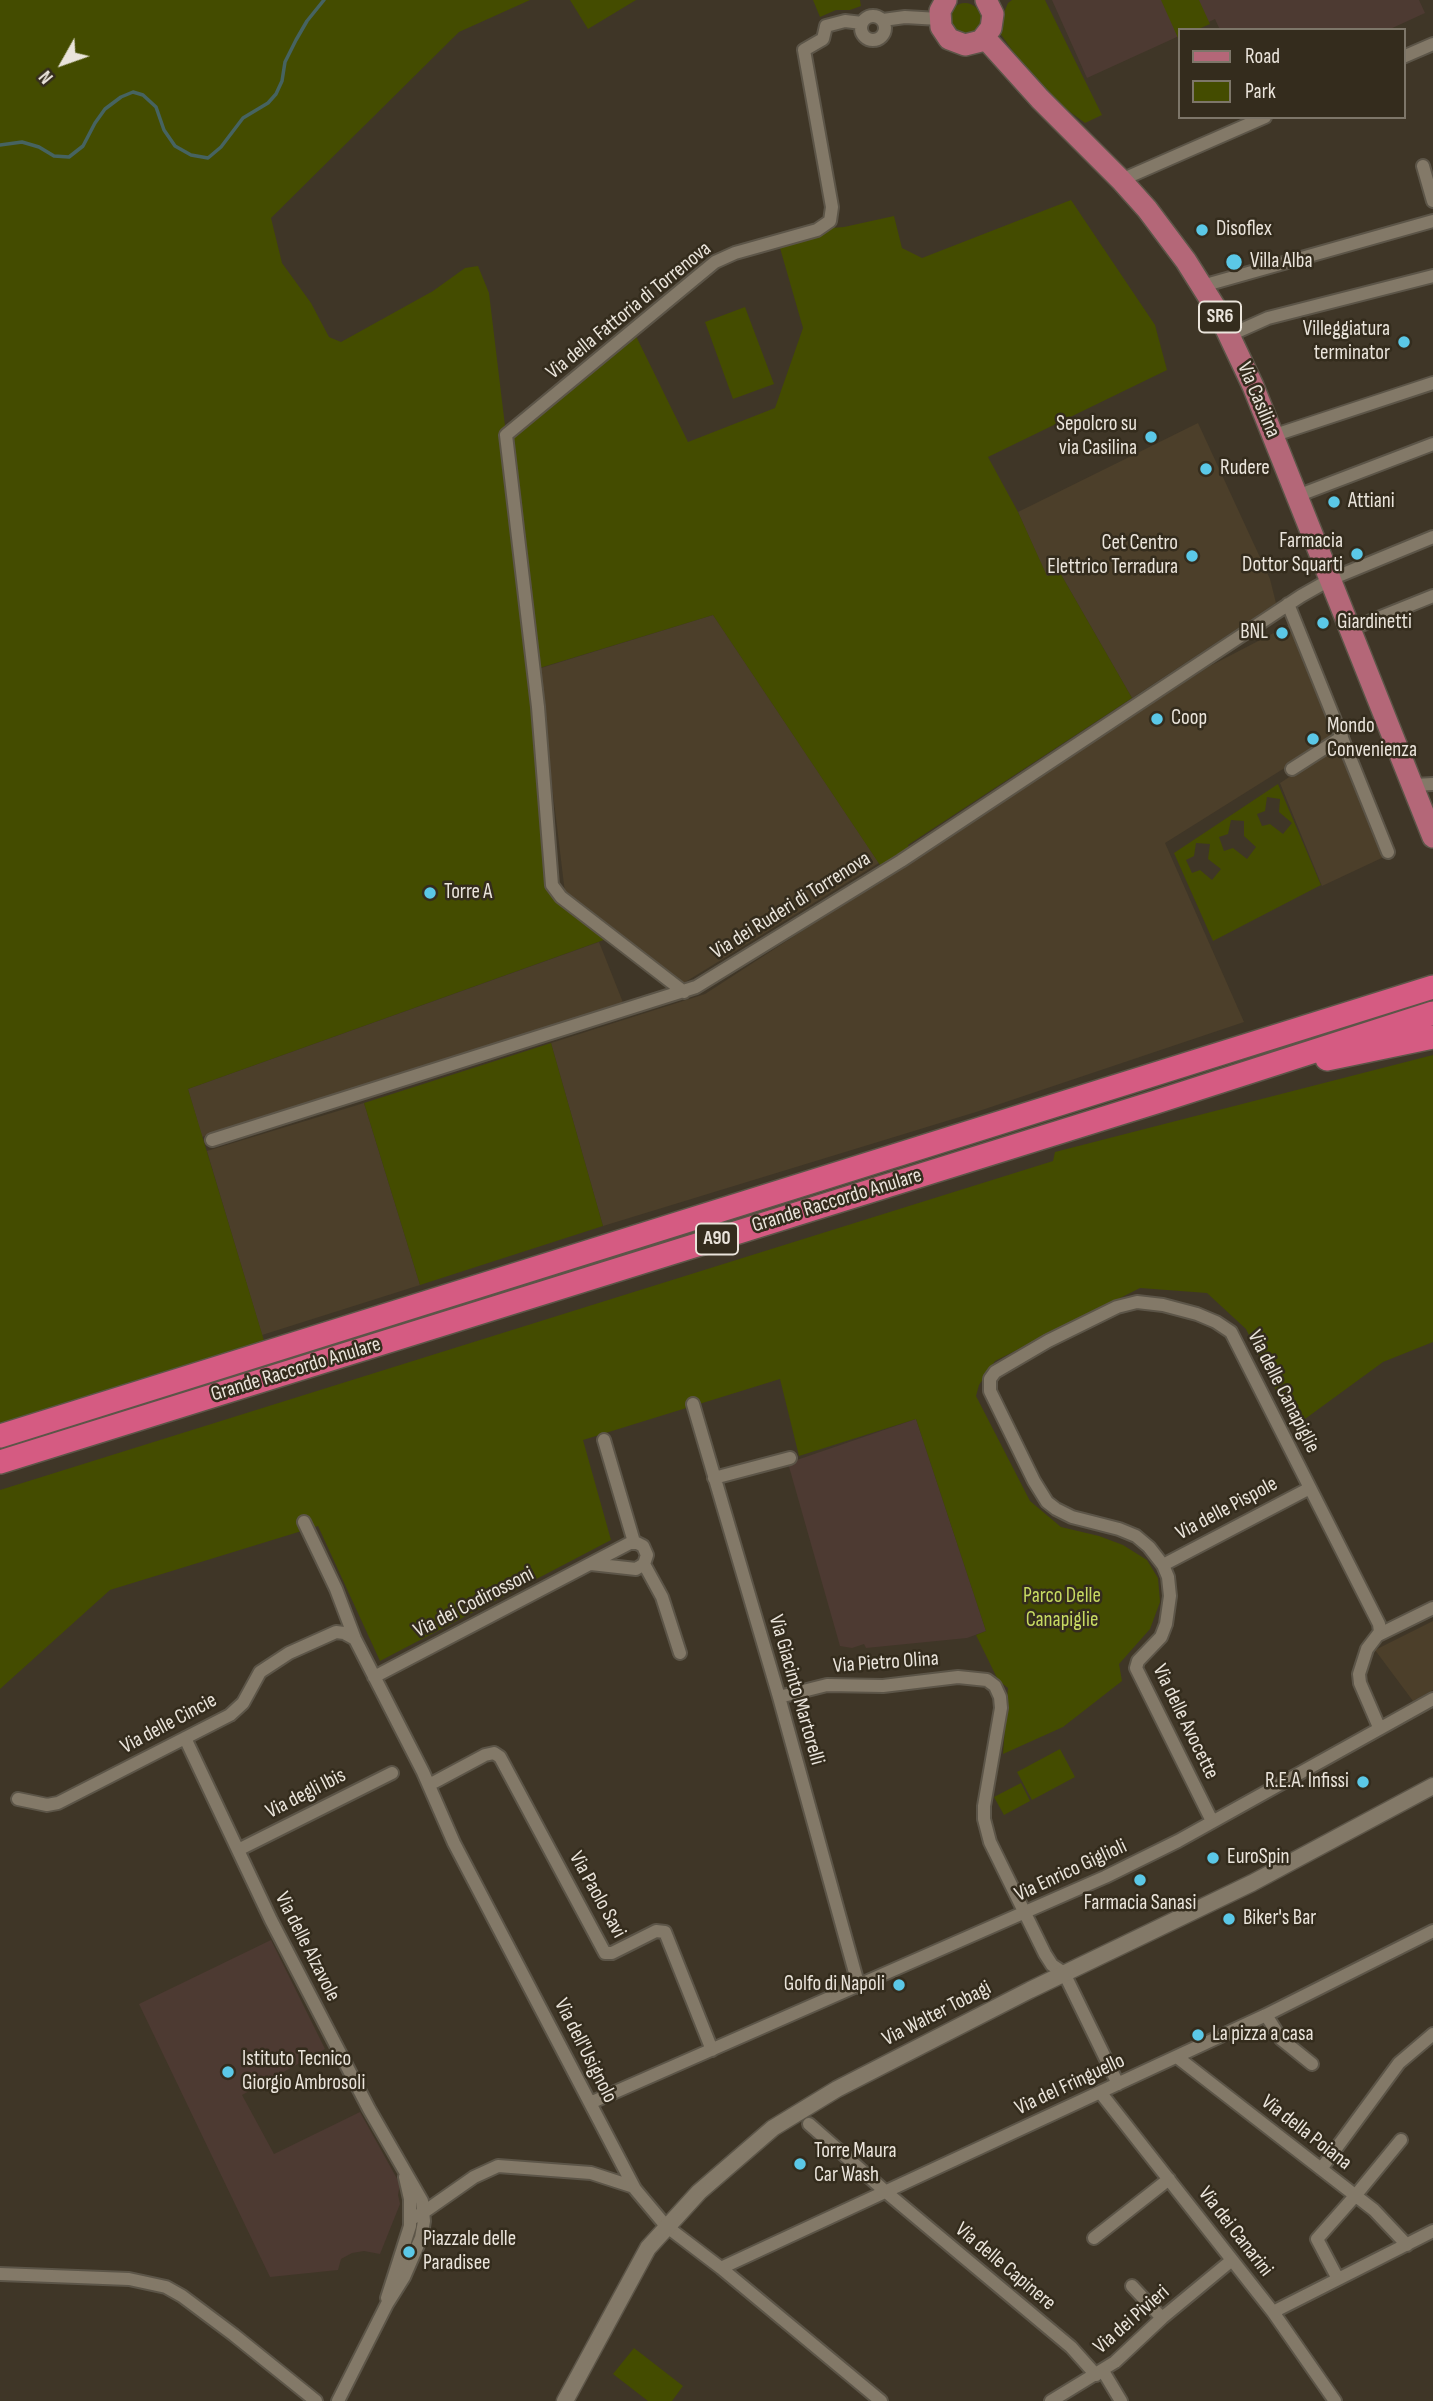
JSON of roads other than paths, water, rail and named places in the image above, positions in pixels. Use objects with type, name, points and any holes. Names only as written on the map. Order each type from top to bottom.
[{"type":"highway","points":[[1217,1054],[1249,1033],[1433,972]]},
{"type":"highway","name":"Grande Raccordo Anulare","points":[[0,1436],[1433,987]]},
{"type":"highway","name":"Grande Raccordo Anulare","points":[[0,1462],[1433,1013]]},
{"type":"highway","points":[[1268,1066],[1354,1055],[1433,1037]]},
{"type":"main road","points":[[943,10],[945,35],[958,44],[972,44],[985,38],[992,28],[991,6],[986,0]]},
{"type":"main road","name":"Via Casilina","points":[[985,38],[1040,99],[1121,180],[1173,242],[1202,286],[1230,335],[1351,629],[1424,784],[1433,811]]},
{"type":"main road","name":"Via Casilina","points":[[1424,784],[1433,837]]},
{"type":"street","name":"Via della Fattoria di Torrenova","points":[[684,992],[561,897],[552,885],[538,707],[506,435],[715,262],[735,253],[817,230],[829,223],[832,207],[804,50],[823,39],[826,26],[845,21],[862,23],[873,15],[883,20],[943,10]]},
{"type":"street","points":[[862,23],[865,37],[877,40],[886,32],[883,20]]},
{"type":"street","points":[[1405,56],[1433,44]]},
{"type":"street","points":[[1121,180],[1260,119]]},
{"type":"street","points":[[1423,166],[1433,201]]},
{"type":"street","points":[[1202,286],[1433,220]]},
{"type":"street","points":[[1230,335],[1268,318],[1433,276]]},
{"type":"street","points":[[1272,436],[1433,383]]},
{"type":"street","points":[[1297,496],[1433,444]]},
{"type":"street","name":"Via dei Ruderi di Torrenova","points":[[212,1140],[684,992],[738,962],[901,861],[1288,604],[1331,579],[1433,537]]},
{"type":"street","points":[[1351,629],[1433,596]]},
{"type":"street","points":[[1288,604],[1388,852]]},
{"type":"street","points":[[1292,769],[1342,737]]},
{"type":"street","name":"Via delle Canapiglie","points":[[1163,1564],[1136,1535],[1119,1528],[1072,1517],[1047,1502],[992,1397],[989,1384],[995,1372],[1048,1341],[1127,1304],[1154,1304],[1206,1318],[1222,1325],[1236,1339],[1379,1624],[1381,1630],[1378,1635]]},
{"type":"street","name":"Via Giacinto Martorelli","points":[[693,1404],[779,1696],[859,1987]]},
{"type":"street","points":[[604,1440],[634,1542],[643,1546],[646,1552],[644,1564],[662,1597],[680,1653]]},
{"type":"street","points":[[714,1478],[790,1458]]},
{"type":"street","name":"Via delle Pispole","points":[[1163,1564],[1310,1488]]},
{"type":"street","points":[[304,1522],[336,1589],[355,1639]]},
{"type":"street","name":"Via dei Codirossoni","points":[[374,1677],[634,1542]]},
{"type":"street","points":[[591,1564],[632,1570],[644,1564]]},
{"type":"street","name":"Via delle Avocette","points":[[1163,1564],[1170,1590],[1168,1615],[1161,1637],[1141,1657],[1136,1668],[1212,1821]]},
{"type":"street","points":[[1379,1727],[1360,1683],[1359,1674],[1365,1652],[1378,1635],[1433,1608]]},
{"type":"street","name":"Via delle Cincie","points":[[18,1799],[47,1805],[58,1803],[235,1711],[246,1699],[260,1672],[289,1653],[336,1633],[344,1633],[355,1639]]},
{"type":"street","name":"Via dell'Usignolo","points":[[355,1639],[429,1785],[453,1843],[634,2187],[666,2226],[721,2268],[881,2401]]},
{"type":"street","name":"Via Pietro Olina","points":[[779,1696],[831,1685],[883,1686],[958,1677],[985,1679],[995,1686],[1001,1708],[984,1819],[997,1860],[1025,1914]]},
{"type":"street","name":"Via Enrico Giglioli","points":[[590,2103],[1025,1914],[1147,1857],[1433,1699]]},
{"type":"street","name":"Via delle Alzavole","points":[[185,1738],[284,1945],[403,2170]]},
{"type":"street","name":"Via Paolo Savi","points":[[429,1785],[485,1755],[494,1753],[500,1757],[605,1954],[656,1931],[665,1932],[712,2050]]},
{"type":"street","name":"Via degli Ibis","points":[[238,1850],[392,1773]]},
{"type":"street","name":"Via Walter Tobagi","points":[[565,2401],[636,2267],[666,2226],[725,2168],[774,2128],[846,2085],[1064,1973],[1220,1900],[1433,1786]]},
{"type":"street","points":[[1025,1914],[1050,1962],[1064,1973],[1118,2084]]},
{"type":"street","name":"Via del Fringuello","points":[[721,2268],[1266,2015],[1433,1931]]},
{"type":"street","points":[[1266,2015],[1281,2039],[1312,2064]]},
{"type":"street","points":[[1321,2169],[1399,2063],[1433,2035]]},
{"type":"street","name":"Via della Poiana","points":[[1177,2057],[1383,2218],[1407,2245]]},
{"type":"street","name":"Via dei Canarini","points":[[1100,2092],[1273,2312],[1335,2401]]},
{"type":"street","name":"Via delle Capinere","points":[[809,2123],[886,2192],[1071,2347],[1099,2373],[1121,2401]]},
{"type":"street","points":[[1338,2279],[1316,2240],[1401,2140]]},
{"type":"street","points":[[411,2219],[474,2177],[498,2166],[590,2173],[634,2187]]},
{"type":"street","points":[[338,2401],[387,2304],[404,2277],[421,2238],[424,2212],[420,2196],[403,2170]]},
{"type":"street","points":[[387,2304],[391,2281],[408,2237],[411,2219],[410,2195],[403,2170]]},
{"type":"street","points":[[1094,2238],[1168,2179]]},
{"type":"street","points":[[1273,2312],[1433,2231]]},
{"type":"street","name":"Via dei Pivieri","points":[[1051,2401],[1099,2373],[1127,2352],[1162,2318],[1232,2260]]},
{"type":"street","points":[[0,2274],[128,2279],[166,2287],[234,2335],[316,2401]]},
{"type":"street","points":[[1132,2286],[1162,2318]]},
{"type":"waterway","points":[[0,145],[22,142],[39,147],[54,156],[69,157],[83,146],[105,109],[133,92],[143,95],[156,107],[164,130],[175,146],[191,155],[208,158],[221,147],[243,118],[268,103],[276,94],[282,81],[285,62],[296,40],[324,0]]},
{"type":"place","name":"Disoflex","points":[[1202,230]]},
{"type":"place","name":"Villa Alba","points":[[1234,262]]},
{"type":"place","name":"Villeggiatura terminator","points":[[1404,342]]},
{"type":"place","name":"Sepolcro su via Casilina","points":[[1151,437]]},
{"type":"place","name":"Rudere","points":[[1206,469]]},
{"type":"place","name":"Attiani","points":[[1334,502]]},
{"type":"place","name":"Farmacia Dottor Squarti","points":[[1357,554]]},
{"type":"place","name":"Cet Centro Elettrico Terradura","points":[[1192,556]]},
{"type":"place","name":"Giardinetti","points":[[1323,623]]},
{"type":"place","name":"BNL","points":[[1282,633]]},
{"type":"place","name":"Coop","points":[[1157,719]]},
{"type":"place","name":"Mondo Convenienza","points":[[1313,739]]},
{"type":"place","name":"Torre A","points":[[430,893]]},
{"type":"place","name":"R.E.A. Infissi","points":[[1363,1782]]},
{"type":"place","name":"EuroSpin","points":[[1213,1858]]},
{"type":"place","name":"Farmacia Sanasi","points":[[1140,1880]]},
{"type":"place","name":"Biker's Bar","points":[[1229,1919]]},
{"type":"place","name":"Golfo di Napoli","points":[[899,1985]]},
{"type":"place","name":"La pizza a casa","points":[[1198,2035]]},
{"type":"place","name":"Istituto Tecnico Giorgio Ambrosoli","points":[[228,2072]]},
{"type":"place","name":"Torre Maura Car Wash","points":[[800,2164]]},
{"type":"place","name":"Piazzale delle Paradisee","points":[[409,2252]]},
{"type":"park label","name":"Parco Delle Canapiglie","points":[[1062,1609]]}]
